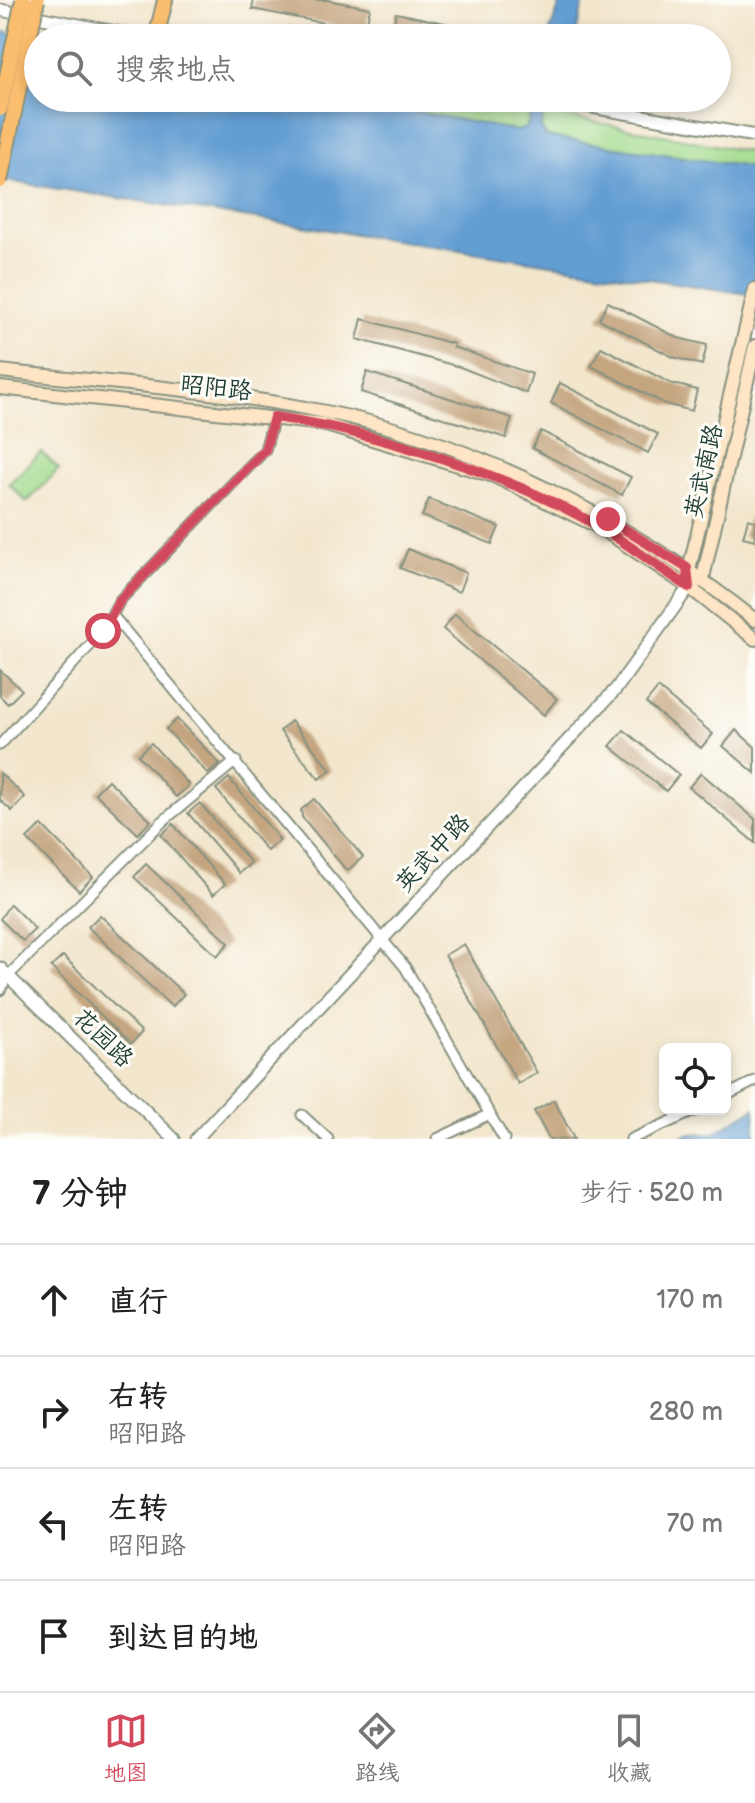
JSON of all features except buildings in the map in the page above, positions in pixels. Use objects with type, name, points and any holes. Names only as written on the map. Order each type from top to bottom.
[{"type":"main road","points":[[0,109],[23,0]]},
{"type":"main road","points":[[32,24],[37,0]]},
{"type":"main road","points":[[159,24],[165,0]]},
{"type":"main road","points":[[0,181],[24,64]]},
{"type":"main road","points":[[743,366],[755,289]]},
{"type":"main road","points":[[743,366],[755,346]]},
{"type":"main road","name":"英武南路","points":[[689,587],[687,568],[743,366]]},
{"type":"main road","name":"英武南路","points":[[703,578],[743,366]]},
{"type":"main road","name":"昭阳路","points":[[0,371],[284,404],[391,430],[499,469],[608,519],[703,578],[755,620]]},
{"type":"main road","name":"昭阳路","points":[[0,388],[323,424],[494,476],[601,528],[689,587],[755,639]]},
{"type":"main road","points":[[689,587],[703,578]]},
{"type":"street","points":[[0,10],[74,24]]},
{"type":"street","points":[[620,112],[755,136]]},
{"type":"street","points":[[0,745],[103,631],[120,600],[265,450],[274,417]]},
{"type":"street","name":"英武中路","points":[[196,1139],[616,689],[689,587]]},
{"type":"street","points":[[112,615],[405,967],[504,1139]]},
{"type":"street","points":[[0,990],[4,972],[163,821],[236,761]]},
{"type":"street","name":"花园路","points":[[4,972],[174,1139]]},
{"type":"street","points":[[731,1093],[755,1081]]},
{"type":"street","points":[[437,1139],[490,1114]]},
{"type":"street","points":[[302,1115],[328,1139]]},
{"type":"street","points":[[631,1139],[685,1115]]},
{"type":"green space","points":[[50,20],[72,24],[49,24]]},
{"type":"green space","points":[[419,112],[531,112],[527,127],[518,131]]},
{"type":"green space","points":[[544,112],[755,153],[755,168],[548,137],[541,128]]},
{"type":"green space","points":[[41,452],[59,469],[27,502],[9,484]]},
{"type":"water","points":[[562,0],[584,0],[578,24],[553,24]]},
{"type":"water","points":[[0,31],[24,36],[24,112],[419,112],[518,131],[527,127],[531,112],[544,112],[541,128],[545,136],[755,168],[755,295],[0,180]]},
{"type":"water","points":[[755,1108],[755,1139],[678,1139],[687,1134],[714,1133]]},
{"type":"route","points":[[103,631],[120,600],[265,450],[274,417],[323,424],[494,476],[601,528],[689,587],[687,568],[608,519]]}]
